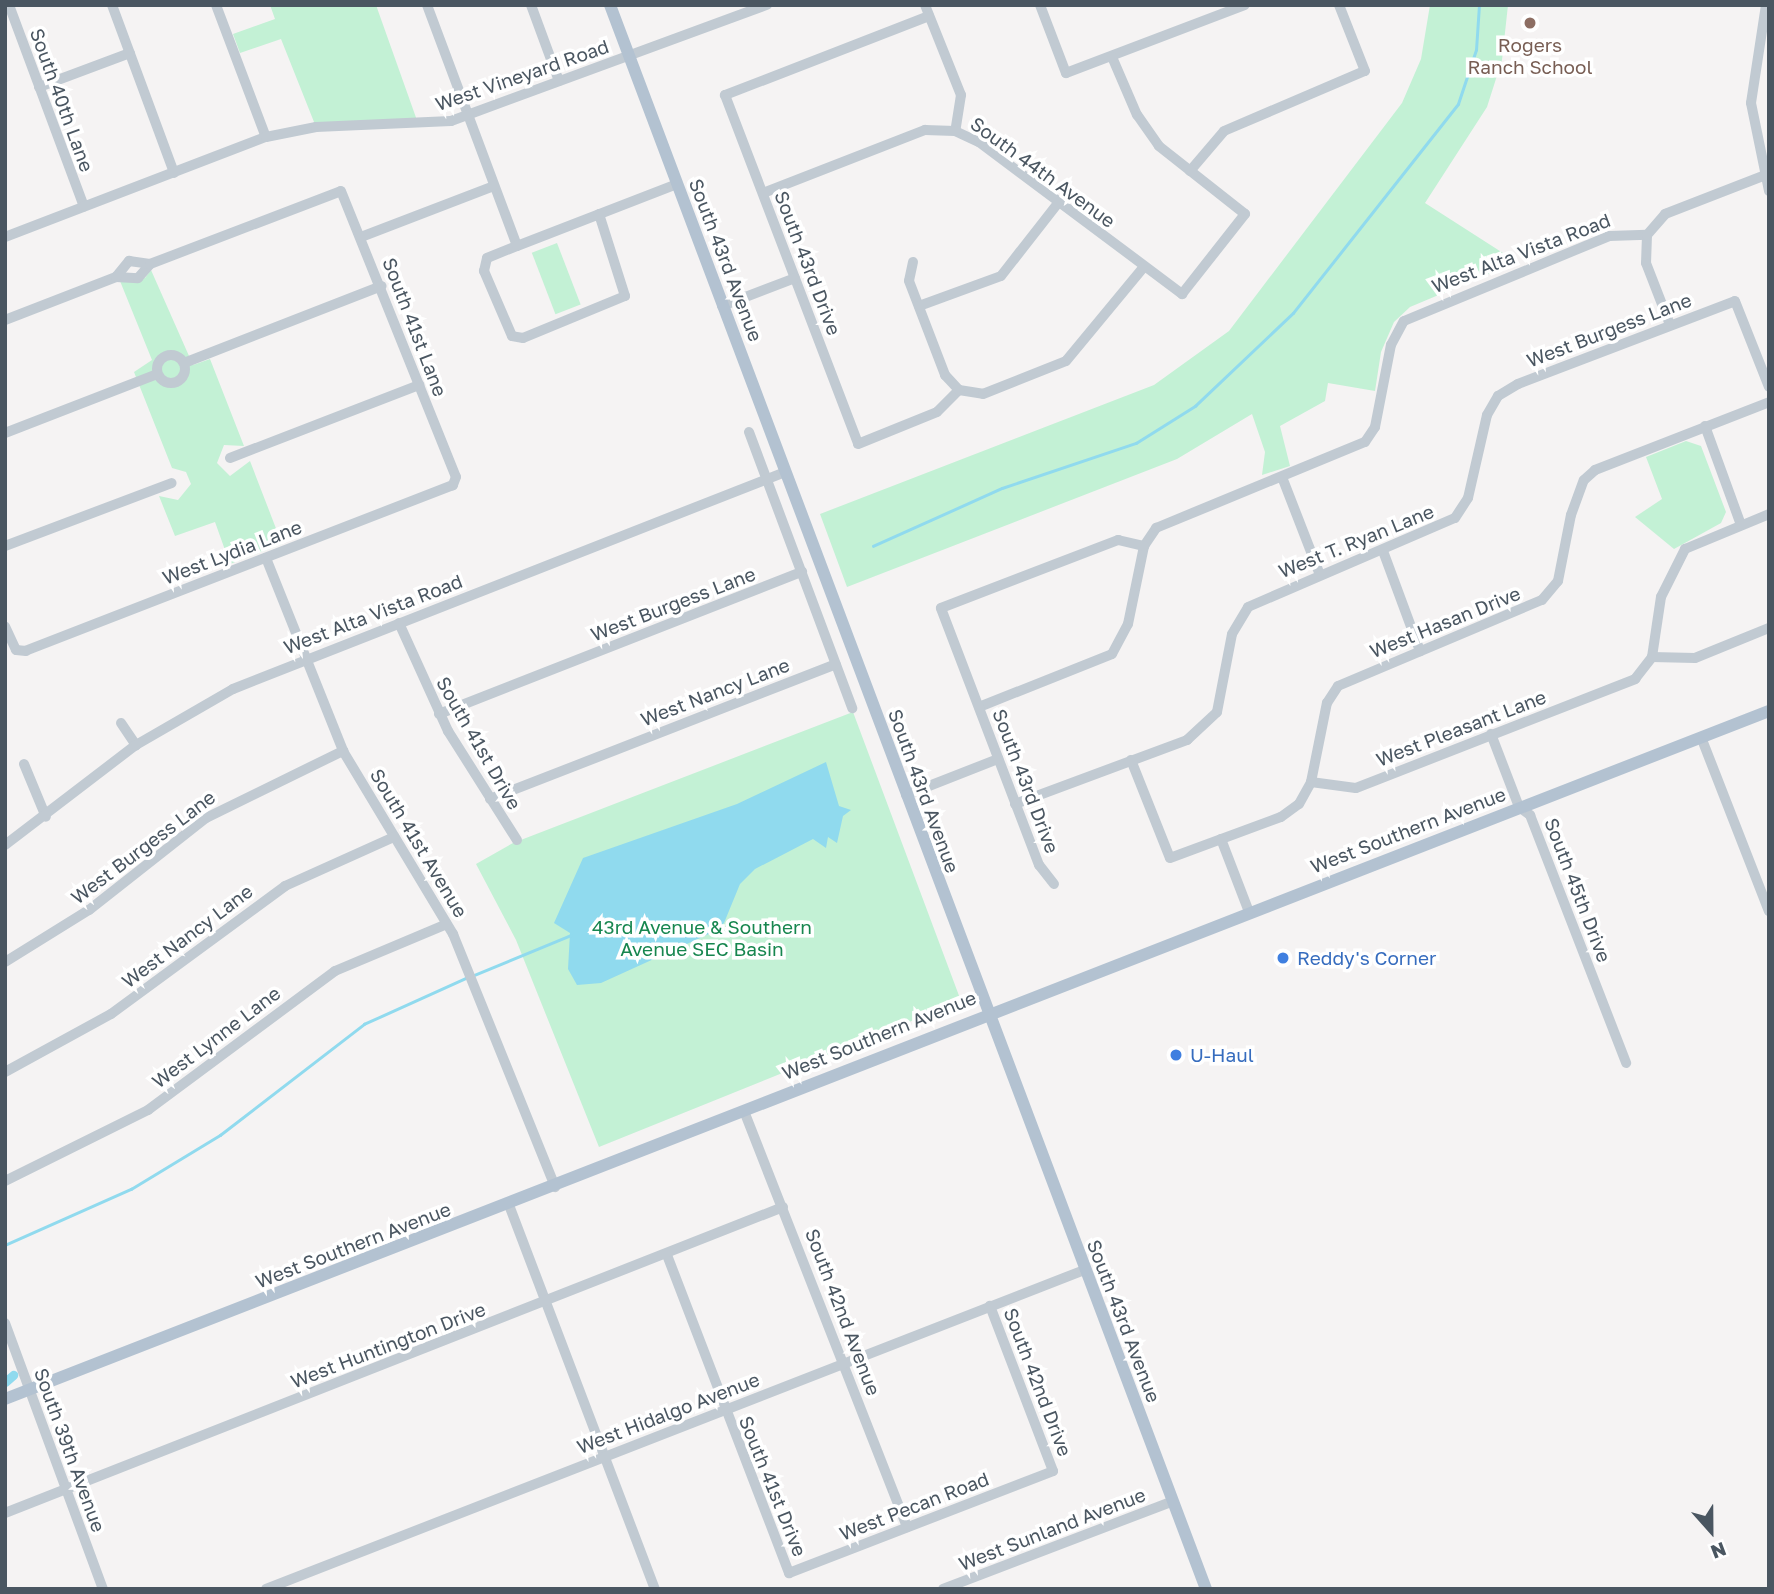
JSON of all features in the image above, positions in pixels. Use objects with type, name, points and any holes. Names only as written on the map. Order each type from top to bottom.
[{"type":"main road","name":"South 43rd Avenue","points":[[610,5],[985,1013],[1206,1589]]},
{"type":"main road","name":"West Southern Avenue","points":[[5,1399],[555,1187],[985,1013],[1769,711]]},
{"type":"street","name":"South 40th Lane","points":[[9,5],[10,23],[39,88],[83,207]]},
{"type":"street","points":[[112,5],[174,173]]},
{"type":"street","points":[[216,5],[266,137]]},
{"type":"street","points":[[427,5],[517,246]]},
{"type":"street","points":[[531,5],[559,81]]},
{"type":"street","name":"West Vineyard Road","points":[[5,237],[266,137],[316,128],[419,126],[467,115],[767,5]]},
{"type":"street","points":[[1040,5],[1066,73],[1245,5]]},
{"type":"street","points":[[1112,57],[1137,115],[1159,146],[1190,171],[1224,131],[1365,71],[1339,5]]},
{"type":"street","name":"South 43rd Drive","points":[[927,11],[725,95],[858,444],[937,412],[958,390]]},
{"type":"street","name":"South 44th Avenue","points":[[927,11],[961,95],[955,131],[979,142],[1143,268],[1182,294],[1245,214],[1190,171]]},
{"type":"street","points":[[1766,14],[1751,90],[1769,190]]},
{"type":"street","points":[[39,88],[130,53]]},
{"type":"street","points":[[762,193],[925,130],[955,131]]},
{"type":"street","points":[[1670,325],[1647,263],[1647,235],[1665,214],[1764,173]]},
{"type":"street","points":[[599,214],[625,296],[519,339],[508,329],[483,266],[517,246],[599,214],[677,184]]},
{"type":"street","points":[[361,237],[494,186]]},
{"type":"street","name":"South 41st Lane","points":[[150,264],[341,191],[456,477]]},
{"type":"street","points":[[919,306],[1001,276],[1058,203]]},
{"type":"street","name":"West Alta Vista Road","points":[[1282,477],[1365,442],[1375,426],[1391,345],[1404,321],[1609,236],[1647,235]]},
{"type":"street","points":[[5,320],[116,277],[138,278],[150,264],[131,260],[116,277]]},
{"type":"street","points":[[913,262],[909,281],[945,375],[958,390],[983,394],[1066,361],[1143,268]]},
{"type":"street","points":[[722,306],[795,278]]},
{"type":"street","points":[[157,374],[165,356],[184,363],[381,286]]},
{"type":"street","name":"West Burgess Lane","points":[[1468,498],[1480,439],[1498,396],[1735,301],[1769,387]]},
{"type":"street","points":[[5,433],[157,374],[176,382],[184,363]]},
{"type":"street","points":[[230,458],[419,385]]},
{"type":"street","points":[[1741,525],[1705,426],[1769,402]]},
{"type":"street","name":"West Hasan Drive","points":[[1311,782],[1327,703],[1338,686],[1532,605],[1558,581],[1584,480],[1705,426]]},
{"type":"street","points":[[749,432],[852,708]]},
{"type":"street","name":"West Alta Vista Road","points":[[5,845],[46,817],[136,745],[233,689],[785,472]]},
{"type":"street","name":"West Lydia Lane","points":[[5,626],[16,650],[266,558],[453,485],[456,477]]},
{"type":"street","points":[[979,707],[1091,667],[1120,642],[1144,545],[1156,528],[1282,477],[1320,575]]},
{"type":"street","points":[[5,546],[172,483]]},
{"type":"street","name":"West T. Ryan Lane","points":[[1131,760],[1187,740],[1217,712],[1233,634],[1248,607],[1320,575],[1440,528],[1468,498]]},
{"type":"street","points":[[1769,514],[1685,549],[1661,597],[1652,657],[1695,657],[1769,628]]},
{"type":"street","name":"South 43rd Drive","points":[[1054,884],[1015,804],[941,608],[1118,540],[1144,545]]},
{"type":"street","points":[[1383,551],[1420,651]]},
{"type":"street","name":"South 41st Avenue","points":[[266,558],[343,751],[447,923],[555,1187]]},
{"type":"street","name":"West Burgess Lane","points":[[439,714],[802,572]]},
{"type":"street","name":"South 41st Drive","points":[[399,623],[439,714],[517,840]]},
{"type":"street","name":"West Pleasant Lane","points":[[1311,782],[1356,788],[1635,679],[1652,657]]},
{"type":"street","name":"West Nancy Lane","points":[[490,799],[836,664]]},
{"type":"street","points":[[121,723],[136,745]]},
{"type":"street","name":"South 45th Drive","points":[[1491,734],[1519,807],[1530,815],[1626,1063]]},
{"type":"street","points":[[1702,737],[1769,911]]},
{"type":"street","name":"West Burgess Lane","points":[[5,962],[89,910],[206,818],[343,751]]},
{"type":"street","points":[[906,795],[998,759]]},
{"type":"street","points":[[1015,804],[1131,760],[1170,858],[1281,817],[1299,804],[1311,782]]},
{"type":"street","points":[[24,764],[46,817]]},
{"type":"street","name":"West Nancy Lane","points":[[5,1072],[111,1014],[285,886],[394,836]]},
{"type":"street","points":[[1221,839],[1249,912]]},
{"type":"street","name":"West Lynne Lane","points":[[5,1181],[148,1110],[335,971],[447,923]]},
{"type":"street","name":"South 42nd Avenue","points":[[744,1111],[907,1527]]},
{"type":"street","points":[[509,1205],[655,1589]]},
{"type":"street","name":"West Huntington Drive","points":[[5,1513],[667,1255],[783,1207]]},
{"type":"street","name":"South 41st Drive","points":[[667,1255],[724,1410],[789,1573]]},
{"type":"street","name":"West Hidalgo Avenue","points":[[265,1589],[1084,1270]]},
{"type":"street","name":"South 42nd Drive","points":[[990,1306],[1053,1471]]},
{"type":"street","name":"South 39th Avenue","points":[[5,1323],[103,1589]]},
{"type":"street","name":"West Pecan Road","points":[[789,1573],[1053,1471]]},
{"type":"street","name":"West Sunland Avenue","points":[[943,1589],[1173,1501]]},
{"type":"green space","points":[[270,5],[376,5],[419,126],[316,127],[281,39],[240,53],[233,34],[275,19]]},
{"type":"green space","points":[[1430,5],[1508,5],[1502,60],[1487,107],[1425,203],[1517,262],[1410,307],[1394,322],[1381,352],[1375,391],[1328,383],[1325,401],[1280,426],[1290,466],[1262,475],[1265,452],[1252,414],[1177,459],[847,587],[820,514],[1154,385],[1229,331],[1402,103],[1421,59]]},
{"type":"green space","points":[[557,243],[581,305],[555,314],[532,253]]},
{"type":"green space","points":[[151,270],[193,365],[210,359],[244,446],[224,445],[217,463],[230,476],[250,461],[282,544],[230,564],[215,522],[175,536],[159,496],[178,500],[191,484],[186,472],[172,468],[134,372],[152,360],[120,281],[145,278]]},
{"type":"green space","points":[[1686,441],[1701,446],[1726,512],[1721,523],[1674,549],[1635,517],[1662,499],[1646,457]]},
{"type":"green space","name":"43rd Avenue & Southern Avenue SEC Basin","points":[[853,712],[961,1001],[599,1147],[516,940],[476,864],[513,843]]},
{"type":"water","points":[[826,762],[839,806],[851,810],[843,816],[837,843],[828,837],[826,848],[813,839],[755,869],[740,884],[724,923],[711,933],[601,983],[577,985],[568,969],[570,933],[554,923],[583,858],[737,804]]},
{"type":"waterway","points":[[873,546],[1002,488],[1136,443],[1195,406],[1293,313],[1458,104],[1476,50],[1479,5]]},
{"type":"waterway","points":[[472,976],[571,935]]},
{"type":"waterway","points":[[5,1245],[131,1189],[220,1135],[364,1024],[466,978]]},
{"type":"waterway","points":[[5,1382],[13,1375]]},
{"type":"place","name":"Rogers Ranch School","points":[[1530,23]]},
{"type":"place","name":"Reddy's Corner","points":[[1283,958]]},
{"type":"place","name":"U-Haul","points":[[1176,1055]]}]
